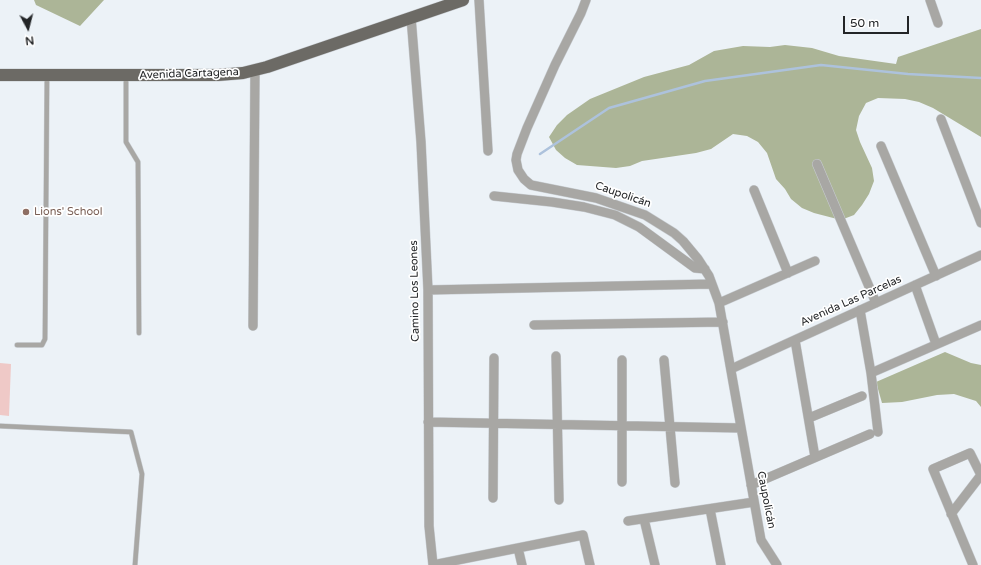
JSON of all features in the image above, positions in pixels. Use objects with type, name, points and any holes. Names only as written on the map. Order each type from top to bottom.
[{"type":"main road","name":"Avenida Cartagena","points":[[0,75],[218,75],[255,70],[463,0]]},
{"type":"street","points":[[479,0],[488,151]]},
{"type":"street","name":"Caupolicán","points":[[586,0],[527,128],[517,154],[516,160],[518,170],[524,179],[532,185],[596,198],[646,214],[665,226],[683,241],[705,269],[719,303],[723,322],[762,540],[777,565]]},
{"type":"street","points":[[930,0],[938,23]]},
{"type":"street","name":"Camino Los Leones","points":[[411,17],[421,142],[428,290],[429,526],[433,565]]},
{"type":"street","points":[[252,326],[255,70]]},
{"type":"street","points":[[941,119],[981,223]]},
{"type":"street","points":[[882,146],[936,276]]},
{"type":"street","points":[[817,164],[876,303]]},
{"type":"street","points":[[754,190],[788,273]]},
{"type":"street","points":[[494,196],[584,207],[615,215],[639,227],[695,268],[705,269]]},
{"type":"street","name":"Avenida Las Parcelas","points":[[731,369],[981,255]]},
{"type":"street","points":[[719,303],[815,261]]},
{"type":"street","points":[[428,290],[712,284]]},
{"type":"street","points":[[915,285],[936,344]]},
{"type":"street","points":[[751,485],[874,433],[871,373],[860,310]]},
{"type":"street","points":[[534,325],[723,322]]},
{"type":"street","points":[[871,373],[981,324]]},
{"type":"street","points":[[795,340],[815,457]]},
{"type":"street","points":[[556,356],[559,500]]},
{"type":"street","points":[[494,358],[494,498]]},
{"type":"street","points":[[622,360],[622,482]]},
{"type":"street","points":[[664,360],[675,483]]},
{"type":"street","points":[[809,418],[862,396]]},
{"type":"street","points":[[428,422],[741,428]]},
{"type":"street","points":[[951,514],[981,475],[970,454],[933,468],[951,514],[973,565]]},
{"type":"street","points":[[628,521],[754,502]]},
{"type":"street","points":[[710,509],[721,565]]},
{"type":"street","points":[[644,519],[654,565]]},
{"type":"street","points":[[433,565],[583,536],[590,565]]},
{"type":"street","points":[[518,548],[522,565]]},
{"type":"lane","points":[[17,344],[42,345],[45,339],[47,75]]},
{"type":"lane","points":[[126,75],[126,142],[138,162],[139,333]]},
{"type":"lane","points":[[0,426],[131,432],[142,474],[135,565]]},
{"type":"green space","points":[[34,0],[104,0],[80,26],[36,5]]},
{"type":"green space","points":[[981,29],[981,137],[933,108],[919,102],[905,99],[878,98],[866,103],[859,116],[856,130],[872,168],[874,181],[869,194],[854,215],[841,220],[814,213],[802,208],[791,199],[776,179],[767,153],[758,142],[747,136],[733,134],[711,149],[696,153],[642,161],[630,166],[616,168],[577,165],[565,158],[556,150],[549,137],[557,125],[567,115],[590,99],[644,77],[689,65],[714,51],[743,46],[770,47],[785,45],[812,48],[839,56],[896,64],[898,57]]},
{"type":"green space","points":[[945,352],[971,363],[981,365],[981,407],[976,401],[954,394],[937,395],[902,402],[882,403],[876,382]]},
{"type":"building","points":[[0,363],[11,364],[9,416],[0,415]]},
{"type":"waterway","points":[[540,154],[609,108],[705,81],[821,65],[908,74],[981,78]]},
{"type":"place","name":"Lions' School","points":[[26,212]]}]
